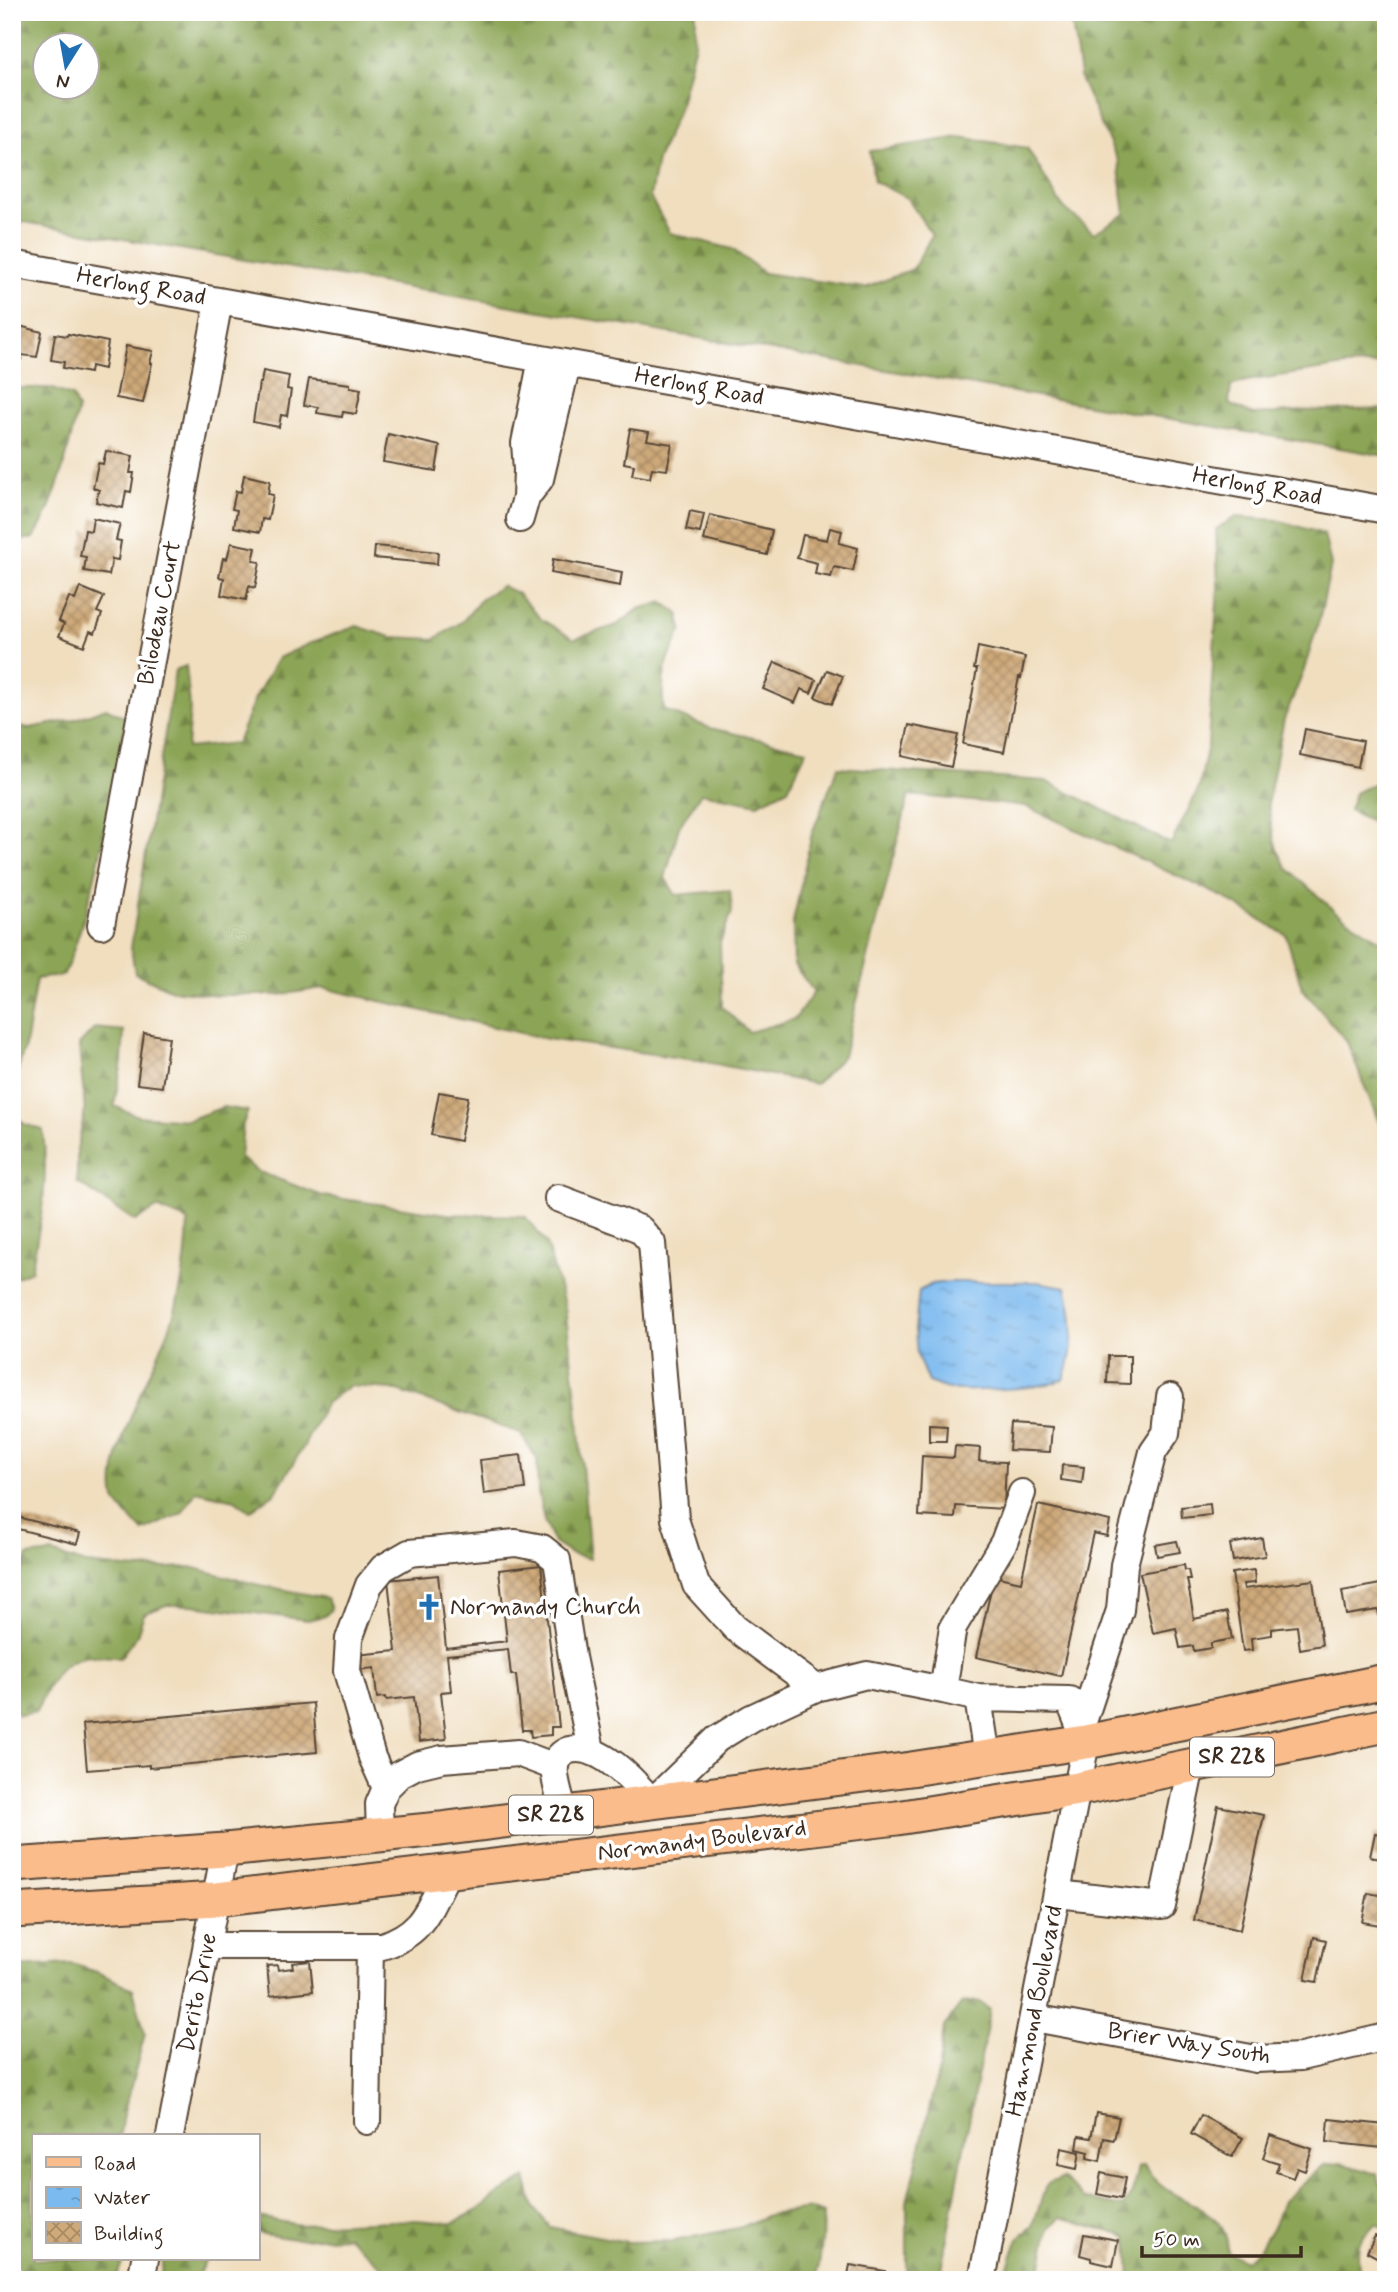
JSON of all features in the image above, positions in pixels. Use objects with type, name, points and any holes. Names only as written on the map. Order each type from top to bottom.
[{"type":"main road","name":"Normandy Boulevard","points":[[12,1865],[225,1850],[380,1835],[652,1802],[988,1757],[1084,1735],[1386,1681]]},
{"type":"main road","name":"Normandy Boulevard","points":[[12,1911],[217,1899],[447,1874],[897,1818],[1078,1789],[1386,1725]]},
{"type":"main road","points":[[652,1802],[660,1846]]},
{"type":"street","name":"Herlong Road","points":[[12,264],[1386,510]]},
{"type":"street","name":"Bilodeau Court","points":[[101,925],[219,302]]},
{"type":"street","points":[[523,508],[540,479],[554,361]]},
{"type":"street","points":[[558,1199],[640,1229],[652,1243],[675,1519],[696,1586],[735,1628],[816,1688]]},
{"type":"street","name":"Hammond Boulevard","points":[[982,2280],[1078,1789],[1084,1735],[1120,1610],[1124,1565],[1153,1452],[1166,1433],[1170,1397]]},
{"type":"street","points":[[943,1690],[953,1627],[1004,1542],[1022,1493]]},
{"type":"street","points":[[386,1788],[372,1758],[351,1690],[347,1671],[349,1639],[369,1585],[383,1568],[409,1553],[516,1543],[542,1548],[557,1560],[572,1657],[591,1750]]},
{"type":"street","points":[[564,1813],[555,1768],[558,1757],[564,1752],[575,1749],[591,1750],[631,1778],[652,1802],[718,1739],[751,1718],[816,1688],[867,1675],[978,1698],[1069,1700],[1084,1735]]},
{"type":"street","points":[[978,1698],[988,1757]]},
{"type":"street","points":[[380,1835],[379,1804],[386,1788],[400,1774],[417,1765],[442,1759],[518,1753],[555,1768]]},
{"type":"street","points":[[1058,1894],[1162,1906],[1191,1766]]},
{"type":"street","name":"Derito Drive","points":[[170,2134],[225,1850]]},
{"type":"street","points":[[208,1946],[382,1946],[401,1940],[419,1927],[447,1874]]},
{"type":"street","points":[[368,2121],[370,1946]]},
{"type":"street","name":"Brier Way South","points":[[1034,2018],[1256,2059],[1301,2057],[1386,2037]]},
{"type":"street","points":[[141,2280],[145,2260]]},
{"type":"green space","points":[[12,12],[696,12],[695,43],[679,108],[657,160],[650,197],[670,233],[732,249],[764,273],[865,288],[913,269],[932,235],[907,198],[874,181],[870,151],[960,137],[1027,148],[1062,206],[1094,233],[1125,214],[1118,161],[1081,81],[1070,12],[1386,12],[1386,364],[1345,366],[1246,381],[1231,386],[1229,404],[1253,415],[1386,409],[1386,456],[12,220]]},
{"type":"green space","points":[[12,388],[50,388],[72,396],[78,409],[61,475],[42,523],[34,538],[12,541]]},
{"type":"green space","points":[[1236,517],[1277,520],[1324,534],[1331,565],[1319,621],[1303,673],[1284,719],[1268,801],[1277,849],[1287,868],[1336,912],[1386,944],[1386,1146],[1347,1042],[1302,988],[1286,935],[1223,897],[1025,806],[909,795],[843,1056],[816,1084],[701,1061],[547,1039],[323,988],[279,995],[218,995],[172,990],[135,973],[131,948],[175,670],[186,666],[190,707],[187,748],[237,743],[255,698],[278,658],[357,626],[391,637],[435,639],[463,621],[482,598],[502,586],[517,593],[541,619],[574,639],[617,625],[639,609],[663,602],[678,613],[682,629],[664,677],[664,710],[710,728],[807,750],[788,789],[758,804],[701,793],[679,827],[665,878],[676,895],[730,890],[732,912],[720,943],[722,1007],[749,1032],[795,1019],[814,992],[794,965],[793,922],[812,833],[838,767],[1046,781],[1171,844],[1199,788],[1208,744],[1218,587],[1216,529]]},
{"type":"green space","points":[[106,708],[126,718],[94,881],[64,975],[36,979],[25,1046],[12,1091],[12,724],[29,728],[73,720]]},
{"type":"green space","points":[[1386,768],[1386,829],[1349,810],[1355,793],[1381,780]]},
{"type":"green space","points":[[95,1028],[124,1031],[122,1062],[114,1106],[138,1116],[188,1120],[223,1107],[248,1111],[243,1124],[240,1158],[259,1172],[323,1196],[447,1214],[525,1216],[546,1243],[565,1307],[576,1396],[590,1559],[571,1554],[554,1543],[544,1521],[538,1492],[537,1459],[520,1433],[392,1389],[349,1386],[325,1404],[304,1446],[275,1493],[250,1511],[235,1500],[196,1491],[182,1513],[143,1531],[123,1511],[115,1499],[117,1460],[132,1413],[163,1345],[178,1301],[188,1221],[157,1208],[135,1221],[77,1182],[77,1149],[85,1111],[79,1045]]},
{"type":"green space","points":[[12,1111],[24,1124],[43,1130],[45,1167],[41,1218],[31,1271],[12,1279]]},
{"type":"green space","points":[[52,1553],[86,1564],[137,1569],[191,1567],[255,1584],[327,1598],[331,1609],[325,1616],[307,1620],[192,1605],[166,1605],[144,1614],[137,1635],[120,1658],[102,1656],[75,1659],[50,1683],[36,1712],[19,1715],[12,1707],[12,1593],[28,1556]]},
{"type":"green space","points":[[72,1964],[133,1989],[145,2034],[120,2134],[32,2134],[32,2260],[124,2260],[115,2280],[71,2280],[12,2267],[12,1971],[16,1967]]},
{"type":"green space","points":[[978,2001],[990,2010],[939,2280],[907,2280],[907,2202],[939,2067],[944,2027],[962,2003]]},
{"type":"green space","points":[[1341,2163],[1378,2174],[1380,2183],[1386,2185],[1386,2229],[1376,2224],[1364,2235],[1358,2252],[1360,2274],[1344,2280],[1130,2280],[1128,2237],[1061,2217],[1049,2228],[1039,2280],[1003,2280],[1018,2238],[1033,2226],[1045,2188],[1049,2183],[1063,2178],[1084,2199],[1123,2207],[1132,2193],[1138,2167],[1144,2165],[1153,2179],[1207,2212],[1218,2222],[1225,2235],[1228,2252],[1245,2261],[1259,2249],[1274,2225],[1283,2201],[1324,2165]]},
{"type":"green space","points":[[526,2178],[534,2208],[550,2227],[627,2242],[674,2241],[742,2227],[768,2215],[810,2209],[823,2214],[817,2280],[498,2280],[495,2275],[463,2270],[439,2280],[395,2278],[348,2237],[294,2239],[259,2233],[259,2217],[300,2225],[415,2220],[453,2223],[478,2210]]},
{"type":"green space","points":[[163,2260],[206,2260],[196,2280],[160,2280]]},
{"type":"water","points":[[1037,1282],[1066,1287],[1072,1333],[1064,1379],[1041,1385],[990,1390],[949,1389],[928,1382],[917,1355],[915,1329],[919,1291],[932,1284]]},
{"type":"building","points":[[12,324],[42,332],[37,357],[22,355],[21,360],[12,358]]},
{"type":"building","points":[[55,334],[108,342],[104,369],[91,366],[90,373],[63,368],[64,362],[51,360]]},
{"type":"building","points":[[126,346],[153,351],[143,403],[116,398]]},
{"type":"building","points":[[263,371],[289,376],[287,389],[291,390],[287,416],[281,415],[279,427],[253,422]]},
{"type":"building","points":[[309,379],[350,384],[350,387],[361,389],[356,414],[343,412],[342,417],[317,413],[318,407],[304,405]]},
{"type":"building","points":[[630,429],[649,432],[647,440],[672,444],[667,470],[652,468],[650,478],[632,475],[634,465],[624,463]]},
{"type":"building","points":[[388,434],[440,446],[436,471],[383,462]]},
{"type":"building","points":[[106,451],[133,456],[131,492],[126,491],[123,508],[96,502],[99,490],[93,488],[98,463],[103,464]]},
{"type":"building","points":[[244,475],[270,481],[268,494],[273,495],[268,520],[262,519],[260,532],[234,527],[237,510],[232,509],[236,491],[241,492]]},
{"type":"building","points":[[690,511],[704,514],[700,533],[686,530]]},
{"type":"building","points":[[710,515],[772,530],[767,555],[704,540]]},
{"type":"building","points":[[93,518],[120,524],[116,540],[121,541],[118,560],[112,559],[109,575],[84,571],[86,557],[80,556],[85,530],[91,531]]},
{"type":"building","points":[[830,528],[842,531],[839,543],[858,548],[853,571],[834,567],[831,577],[815,574],[817,563],[797,558],[803,535],[827,540]]},
{"type":"building","points":[[231,543],[256,548],[253,561],[260,562],[255,588],[249,586],[246,600],[221,595],[224,578],[219,577],[223,558],[227,559]]},
{"type":"building","points":[[375,546],[438,552],[437,564],[374,558]]},
{"type":"building","points":[[553,559],[622,572],[620,586],[551,573]]},
{"type":"building","points":[[80,587],[104,597],[97,612],[102,614],[95,633],[90,631],[84,646],[59,636],[64,624],[59,621],[69,597],[75,600]]},
{"type":"building","points":[[978,647],[1025,657],[1004,752],[963,744],[977,669],[974,669]]},
{"type":"building","points":[[775,662],[816,680],[811,693],[801,689],[795,703],[763,689]]},
{"type":"building","points":[[827,670],[843,676],[832,704],[815,697]]},
{"type":"building","points":[[909,725],[958,735],[951,767],[902,756]]},
{"type":"building","points":[[1305,729],[1363,741],[1358,767],[1300,755]]},
{"type":"building","points":[[144,1033],[169,1037],[162,1087],[137,1084]]},
{"type":"building","points":[[439,1092],[468,1097],[460,1141],[431,1135]]},
{"type":"building","points":[[1108,1356],[1130,1356],[1130,1384],[1107,1383]]},
{"type":"building","points":[[929,1424],[947,1425],[946,1441],[929,1441]]},
{"type":"building","points":[[1011,1424],[1052,1427],[1050,1452],[1009,1450]]},
{"type":"building","points":[[955,1446],[980,1448],[979,1461],[1006,1462],[1004,1509],[956,1506],[955,1518],[919,1516],[922,1456],[954,1458]]},
{"type":"building","points":[[521,1455],[525,1489],[484,1494],[480,1460]]},
{"type":"building","points":[[1062,1465],[1084,1467],[1082,1483],[1061,1480]]},
{"type":"building","points":[[1210,1504],[1211,1515],[1182,1518],[1181,1507]]},
{"type":"building","points":[[1038,1505],[1110,1521],[1107,1536],[1093,1533],[1061,1676],[976,1657],[994,1576],[1021,1582]]},
{"type":"building","points":[[17,1517],[80,1533],[77,1544],[14,1528]]},
{"type":"building","points":[[1262,1538],[1265,1556],[1233,1561],[1230,1544]]},
{"type":"building","points":[[1177,1541],[1180,1552],[1157,1556],[1155,1545]]},
{"type":"building","points":[[541,1565],[559,1727],[551,1727],[551,1735],[531,1737],[530,1730],[522,1730],[516,1675],[511,1675],[508,1649],[447,1655],[451,1691],[441,1692],[446,1739],[419,1742],[414,1697],[386,1700],[385,1697],[377,1698],[374,1668],[357,1670],[356,1655],[396,1651],[388,1580],[438,1575],[446,1648],[507,1641],[499,1570]]},
{"type":"building","points":[[1184,1565],[1190,1579],[1187,1579],[1194,1619],[1227,1612],[1232,1639],[1211,1643],[1211,1648],[1194,1651],[1193,1646],[1180,1648],[1176,1628],[1153,1633],[1140,1573]]},
{"type":"building","points":[[1254,1570],[1255,1583],[1243,1584],[1244,1589],[1313,1580],[1322,1645],[1300,1649],[1297,1626],[1272,1629],[1272,1635],[1251,1638],[1252,1650],[1243,1651],[1232,1573]]},
{"type":"building","points":[[1386,1583],[1386,1630],[1382,1630],[1378,1610],[1346,1615],[1342,1591]]},
{"type":"building","points":[[313,1703],[317,1752],[149,1768],[149,1765],[87,1770],[83,1724]]},
{"type":"building","points":[[1218,1806],[1264,1815],[1240,1930],[1194,1920]]},
{"type":"building","points":[[1375,1833],[1386,1835],[1386,1860],[1370,1857]]},
{"type":"building","points":[[1368,1893],[1386,1896],[1386,1926],[1362,1922]]},
{"type":"building","points":[[1314,1937],[1326,1940],[1317,1982],[1305,1980]]},
{"type":"building","points":[[310,1961],[313,1991],[270,1996],[267,1966],[277,1965],[278,1970],[293,1968],[292,1963]]},
{"type":"building","points":[[1096,2113],[1119,2117],[1114,2140],[1104,2138],[1100,2161],[1087,2158],[1089,2152],[1077,2149],[1079,2136],[1091,2138]]},
{"type":"building","points":[[1201,2115],[1243,2138],[1232,2157],[1191,2134]]},
{"type":"building","points":[[1329,2119],[1385,2125],[1382,2148],[1327,2142]]},
{"type":"building","points":[[1270,2135],[1312,2149],[1305,2171],[1297,2168],[1293,2178],[1276,2172],[1279,2163],[1263,2158]]},
{"type":"building","points":[[1061,2148],[1080,2152],[1077,2169],[1058,2165]]},
{"type":"building","points":[[1101,2173],[1125,2178],[1121,2199],[1097,2194]]},
{"type":"building","points":[[1084,2234],[1118,2240],[1113,2266],[1091,2261],[1091,2258],[1080,2255]]},
{"type":"building","points":[[1375,2236],[1386,2242],[1386,2262],[1367,2252]]},
{"type":"building","points":[[850,2265],[885,2271],[883,2280],[847,2280]]},
{"type":"place","name":"Normandy Church","points":[[429,1607]]}]
